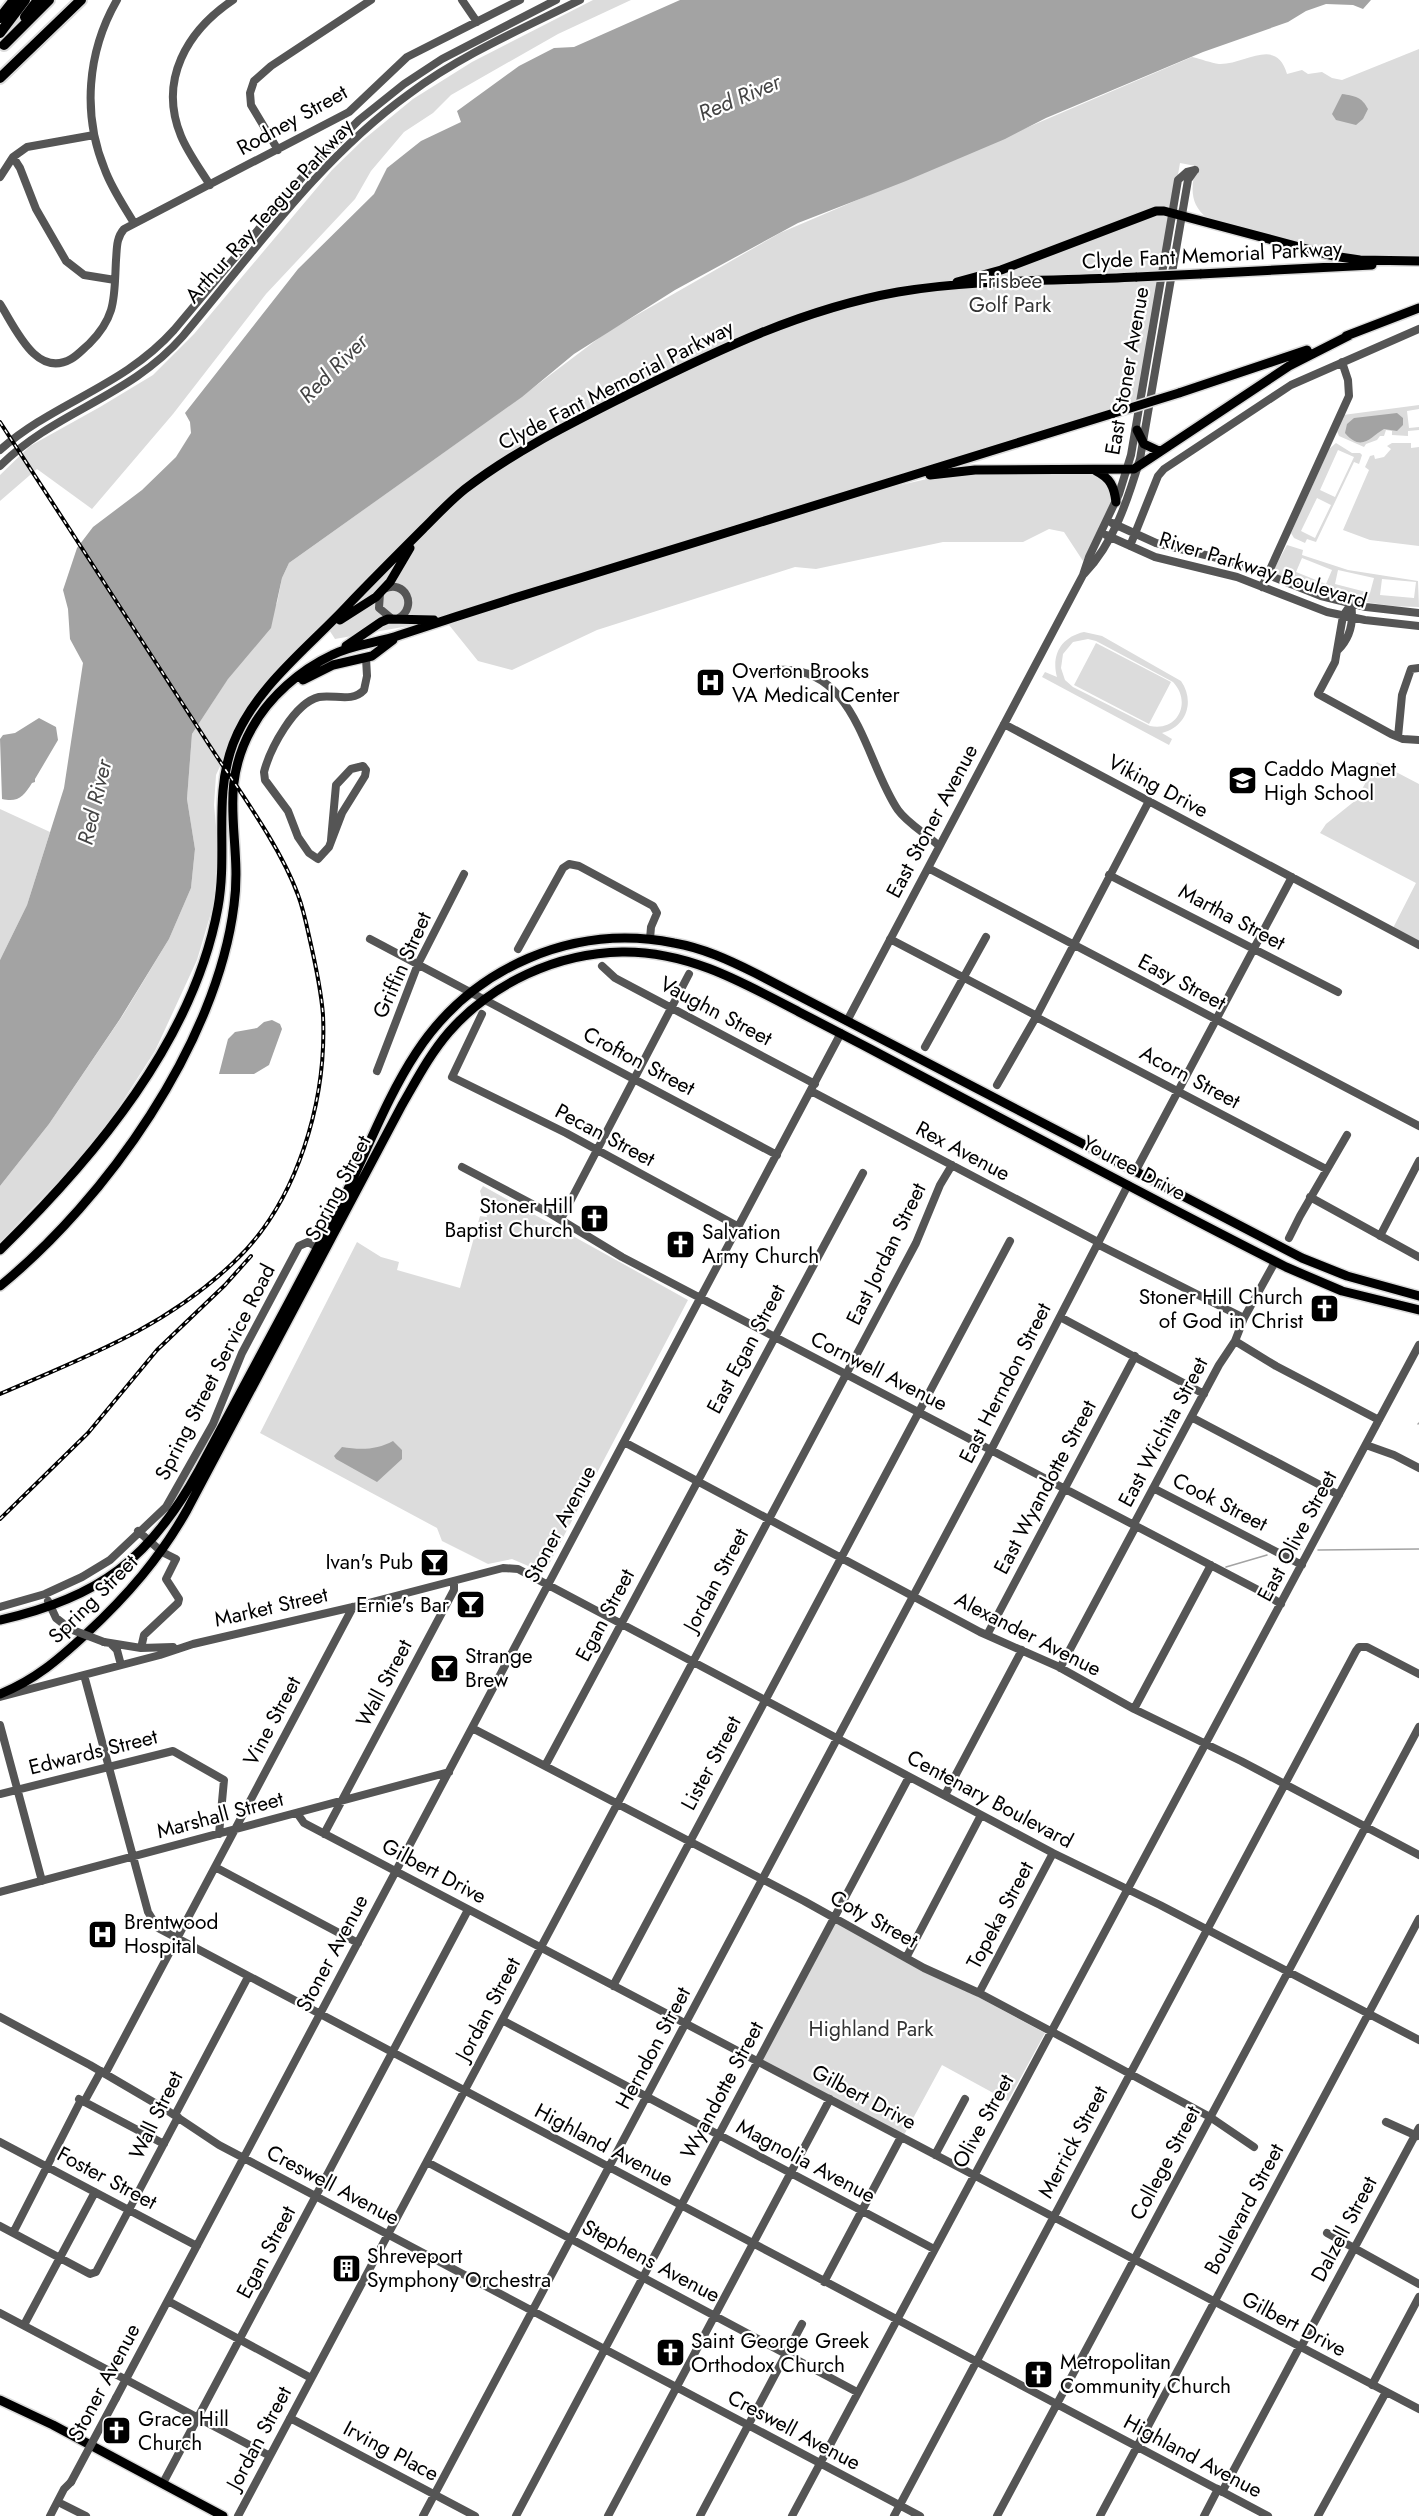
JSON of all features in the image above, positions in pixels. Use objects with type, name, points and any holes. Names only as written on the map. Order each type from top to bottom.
[{"type":"highway","points":[[0,9],[6,0]]},
{"type":"highway","points":[[0,18],[14,0]]},
{"type":"highway","points":[[0,33],[25,0]]},
{"type":"highway","points":[[2,48],[38,0]]},
{"type":"highway","points":[[2,48],[49,0]]},
{"type":"highway","points":[[0,78],[78,3]]},
{"type":"main road","points":[[925,288],[1001,270],[1150,213],[1164,211],[1333,256],[1360,260],[1419,262]]},
{"type":"main road","name":"Clyde Fant Memorial Parkway","points":[[0,1250],[73,1175],[113,1126],[149,1072],[182,1010],[208,948],[218,906],[223,851],[221,795],[231,747],[245,718],[256,702],[303,651],[464,490],[523,449],[729,345],[775,326],[897,292],[925,288],[1419,262]]},
{"type":"main road","points":[[336,652],[402,635],[1179,393],[1350,335],[1419,308]]},
{"type":"main road","points":[[886,484],[956,471],[1126,470],[1138,467],[1289,366],[1350,335]]},
{"type":"main road","points":[[1137,430],[1144,444],[1150,449],[1159,451]]},
{"type":"main road","points":[[1094,470],[1106,476],[1111,483],[1116,502]]},
{"type":"main road","points":[[303,651],[343,617],[369,603],[382,591],[404,556],[436,516]]},
{"type":"main road","points":[[0,1286],[50,1242],[112,1167],[160,1099],[199,1026],[220,971],[232,924],[237,875],[231,802],[236,767],[247,737],[267,706],[303,673],[381,622],[395,618],[415,621],[445,620]]},
{"type":"main road","points":[[267,706],[315,672],[333,665],[366,658],[402,635]]},
{"type":"main road","name":"Spring Street","points":[[0,1696],[29,1681],[54,1664],[124,1598],[162,1552],[187,1510],[321,1250],[410,1063],[440,1022],[470,993],[505,969],[549,950],[600,939],[650,939],[715,954],[847,1021]]},
{"type":"main road","name":"Spring Street","points":[[0,1620],[51,1607],[103,1582],[149,1542],[169,1519],[189,1488],[428,1060],[450,1032],[484,1000],[528,974],[564,961],[601,953],[640,952],[674,957],[707,966],[841,1033]]},
{"type":"main road","points":[[841,1033],[847,1021]]},
{"type":"main road","name":"Youree Drive","points":[[847,1021],[1302,1258],[1347,1276],[1419,1296]]},
{"type":"main road","name":"Youree Drive","points":[[841,1033],[1275,1262],[1342,1291],[1419,1310]]},
{"type":"main road","points":[[1128,1185],[1135,1172]]},
{"type":"main road","points":[[0,2400],[223,2516]]},
{"type":"street","points":[[0,304],[34,355],[47,362],[61,363],[75,357],[106,324],[112,309],[119,237],[124,229],[134,223],[110,181],[94,135],[91,109],[92,70],[102,30],[117,0]]},
{"type":"street","points":[[210,185],[180,133],[174,109],[174,84],[183,53],[194,35],[207,20],[233,0]]},
{"type":"street","points":[[278,150],[251,105],[250,93],[255,81],[271,66],[370,0]]},
{"type":"street","points":[[462,0],[477,22]]},
{"type":"street","name":"Rodney Street","points":[[134,223],[354,109],[407,57],[520,0]]},
{"type":"street","name":"Arthur Ray Teague Parkway","points":[[0,450],[32,426],[123,375],[150,355],[174,330],[312,167],[341,137],[382,101],[455,51],[556,0]]},
{"type":"street","name":"Arthur Ray Teague Parkway","points":[[0,466],[27,442],[124,387],[161,359],[326,167],[362,131],[393,105],[452,65],[580,0]]},
{"type":"street","points":[[0,177],[13,157],[27,147],[94,135]]},
{"type":"street","points":[[13,157],[19,165],[40,218],[70,266],[84,275],[115,280]]},
{"type":"street","name":"East Stoner Avenue","points":[[847,1021],[1083,575],[1116,502],[1137,430],[1177,215],[1188,180],[1195,170],[1178,178],[1177,215],[1144,444],[1138,467],[1110,537],[1098,557],[1083,575]]},
{"type":"street","points":[[1130,546],[1158,476],[1164,469],[1278,393],[1303,379],[1419,329]]},
{"type":"street","points":[[1262,587],[1349,396],[1348,380],[1342,362]]},
{"type":"street","name":"River Parkway Boulevard","points":[[1107,521],[1170,548],[1223,559],[1300,589],[1351,604],[1419,613]]},
{"type":"street","name":"River Parkway Boulevard","points":[[1102,533],[1169,562],[1222,572],[1310,606],[1343,616],[1419,626]]},
{"type":"street","points":[[392,586],[400,588],[410,600],[408,610],[395,618],[379,608],[382,591],[392,586]]},
{"type":"street","points":[[1351,604],[1343,616],[1338,651],[1333,666],[1318,694],[1398,737],[1419,740]]},
{"type":"street","points":[[1338,651],[1350,633],[1354,618],[1351,604]]},
{"type":"street","points":[[331,840],[336,784],[351,769],[363,766],[366,770],[365,776],[342,813],[331,840],[322,857],[318,859],[309,853],[298,837],[288,811],[265,780],[264,772],[288,724],[309,702],[319,698],[354,697],[364,690],[368,676],[366,658]]},
{"type":"street","points":[[1398,737],[1407,678],[1412,669],[1419,668]]},
{"type":"street","points":[[777,670],[805,673],[821,681],[843,702],[866,738],[882,780],[899,812],[939,846]]},
{"type":"street","name":"Viking Drive","points":[[1004,724],[1419,945]]},
{"type":"street","points":[[997,1085],[1036,1017],[1149,801]]},
{"type":"street","points":[[518,949],[563,868],[569,864],[579,866],[653,906],[657,913],[651,927],[650,939]]},
{"type":"street","name":"Easy Street","points":[[928,868],[1419,1126]]},
{"type":"street","name":"Griffin Street","points":[[378,1071],[417,964],[465,874]]},
{"type":"street","name":"Martha Street","points":[[1109,875],[1338,992]]},
{"type":"street","points":[[1135,1172],[1294,878]]},
{"type":"street","points":[[925,1047],[986,937]]},
{"type":"street","points":[[370,939],[470,993]]},
{"type":"street","name":"Acorn Street","points":[[890,939],[1326,1169]]},
{"type":"street","name":"Vaughn Street","points":[[603,966],[615,978],[671,1007],[813,1088]]},
{"type":"street","points":[[561,1220],[689,974]]},
{"type":"street","name":"Crofton Street","points":[[470,993],[777,1155]]},
{"type":"street","name":"Pecan Street","points":[[482,1014],[452,1077],[597,1150],[739,1227]]},
{"type":"street","points":[[624,1442],[841,1033]]},
{"type":"street","name":"Rex Avenue","points":[[813,1088],[1098,1243],[1244,1318]]},
{"type":"street","points":[[1289,1238],[1310,1197],[1347,1136]]},
{"type":"street","points":[[1380,1236],[1419,1161]]},
{"type":"street","name":"East Jordan Street","points":[[769,1518],[916,1243],[940,1185],[952,1165]]},
{"type":"street","name":"Cornwell Avenue","points":[[462,1167],[561,1220],[622,1257],[1135,1525],[1281,1604]]},
{"type":"street","name":"East Egan Street","points":[[697,1480],[863,1173]]},
{"type":"street","name":"East Herndon Street","points":[[914,1596],[1128,1185]]},
{"type":"street","points":[[1310,1197],[1419,1257]]},
{"type":"street","name":"Lister Street","points":[[613,1986],[1010,1241]]},
{"type":"street","name":"Spring Street Service Road","points":[[0,1607],[45,1594],[82,1577],[110,1560],[138,1531],[156,1517],[175,1492],[213,1424],[242,1353],[299,1246],[305,1242],[321,1250]]},
{"type":"street","name":"East Wichita Street","points":[[1060,1668],[1153,1488],[1275,1262]]},
{"type":"street","points":[[1060,1317],[1204,1394]]},
{"type":"street","points":[[1234,1341],[1276,1366],[1379,1420]]},
{"type":"street","name":"East Olive Street","points":[[1206,1744],[1419,1345]]},
{"type":"street","name":"East Wyandotte Street","points":[[987,1635],[1135,1356]]},
{"type":"street","points":[[1191,1417],[1339,1495]]},
{"type":"street","name":"Alexander Avenue","points":[[624,1442],[987,1635],[1060,1668],[1419,1855]]},
{"type":"street","name":"Stoner Avenue","points":[[56,2516],[71,2482],[624,1442]]},
{"type":"street","points":[[1366,1445],[1394,1455],[1419,1468]]},
{"type":"street","name":"Egan Street","points":[[545,1766],[697,1480]]},
{"type":"street","name":"Cook Street","points":[[1153,1488],[1302,1565]]},
{"type":"street","name":"Jordan Street","points":[[238,2516],[769,1518]]},
{"type":"street","points":[[138,1531],[162,1552],[176,1559],[166,1579],[179,1600],[144,1635],[141,1648]]},
{"type":"street","points":[[1134,1708],[1210,1566]]},
{"type":"street","name":"Market Street","points":[[0,1696],[193,1644],[508,1568],[522,1571],[548,1585]]},
{"type":"street","name":"Wall Street","points":[[324,1834],[454,1590],[454,1581]]},
{"type":"street","name":"Centenary Boulevard","points":[[548,1585],[1053,1853],[1207,1929],[1419,2040]]},
{"type":"street","points":[[45,1594],[59,1622],[70,1629],[107,1643],[141,1648],[166,1648],[193,1644]]},
{"type":"street","name":"Herndon Street","points":[[423,2516],[914,1596]]},
{"type":"street","name":"Vine Street","points":[[13,2232],[81,2100],[103,2072],[177,1939],[352,1607]]},
{"type":"street","points":[[107,1643],[117,1650],[121,1665]]},
{"type":"street","name":"Merrick Street","points":[[894,2516],[1353,1654],[1359,1647],[1367,1647],[1419,1674]]},
{"type":"street","points":[[945,1796],[1022,1650]]},
{"type":"street","name":"Highland Avenue","points":[[84,1675],[150,1918],[158,1928],[1268,2516]]},
{"type":"street","points":[[0,1725],[42,1881]]},
{"type":"street","name":"College Street","points":[[997,2516],[1419,1727]]},
{"type":"street","name":"Coty Street","points":[[472,1728],[906,1958],[1052,2032],[1210,2117],[1254,2147]]},
{"type":"street","name":"Olive Street","points":[[792,2516],[1206,1744]]},
{"type":"street","name":"Edwards Street","points":[[0,1794],[109,1765],[173,1751],[224,1780],[219,1834]]},
{"type":"street","name":"Marshall Street","points":[[0,1892],[449,1772]]},
{"type":"street","name":"Wyandotte Street","points":[[516,2516],[909,1777]]},
{"type":"street","name":"Gilbert Drive","points":[[297,1813],[304,1823],[324,1834],[1419,2409]]},
{"type":"street","points":[[906,1958],[981,1815]]},
{"type":"street","name":"Topeka Street","points":[[979,1993],[1053,1853]]},
{"type":"street","points":[[214,1867],[358,1943]]},
{"type":"street","name":"Egan Street","points":[[163,2483],[468,1910]]},
{"type":"street","name":"Boulevard Street","points":[[1100,2516],[1419,1919]]},
{"type":"street","name":"Wall Street","points":[[60,2258],[90,2274],[98,2270],[248,1977]]},
{"type":"street","name":"Creswell Avenue","points":[[0,2017],[103,2072],[176,2116],[208,2139],[243,2158],[920,2516]]},
{"type":"street","name":"Magnolia Avenue","points":[[502,2020],[934,2249]]},
{"type":"street","points":[[608,2516],[830,2099]]},
{"type":"street","points":[[936,2155],[965,2099]]},
{"type":"street","points":[[81,2100],[164,2144]]},
{"type":"street","points":[[1386,2122],[1418,2133]]},
{"type":"street","name":"Dalzell Street","points":[[1204,2516],[1418,2133]]},
{"type":"street","points":[[824,2282],[901,2137]]},
{"type":"street","name":"Foster Street","points":[[0,2142],[197,2246]]},
{"type":"street","name":"Stephens Avenue","points":[[427,2162],[857,2392]]},
{"type":"street","points":[[24,2325],[95,2192]]},
{"type":"street","points":[[0,2226],[60,2258]]},
{"type":"street","points":[[1327,2233],[1419,2284]]},
{"type":"street","points":[[1372,2385],[1419,2297]]},
{"type":"street","points":[[168,2301],[311,2378]]},
{"type":"street","points":[[0,2313],[270,2456]]},
{"type":"street","points":[[700,2516],[802,2324]]},
{"type":"street","points":[[1318,2516],[1386,2392]]},
{"type":"street","name":"Irving Place","points":[[290,2418],[475,2516]]},
{"type":"street","name":"Stoner Avenue","points":[[50,2516],[64,2489],[71,2482]]},
{"type":"street","points":[[62,2504],[86,2516]]},
{"type":"green space","points":[[593,0],[631,0],[558,34],[451,95],[433,113],[404,132],[371,171],[355,199],[266,294],[173,414],[92,509],[37,469],[0,501],[0,475],[30,446],[153,375],[194,334],[332,170],[363,140],[413,99],[472,62]]},
{"type":"green space","name":"Frisbee Golf Park","points":[[1419,49],[1419,256],[1368,256],[1323,250],[1208,219],[1197,207],[1193,195],[1196,166],[1180,163],[1138,406],[414,625],[335,639],[324,622],[251,699],[216,775],[214,805],[218,848],[213,906],[197,960],[155,1051],[110,1121],[77,1162],[0,1242],[0,1186],[49,1124],[123,1015],[169,939],[191,888],[195,849],[187,799],[192,734],[277,603],[282,578],[289,563],[513,403],[607,332],[780,233],[1192,57],[1219,64],[1268,54],[1276,57],[1282,63],[1287,74],[1302,70],[1308,74],[1322,72],[1332,78],[1342,80]]},
{"type":"green space","points":[[1419,405],[1419,409],[1407,411],[1409,428],[1419,427],[1419,430],[1408,431],[1408,436],[1392,435],[1392,431],[1386,430],[1384,436],[1380,436],[1364,447],[1339,436],[1337,431],[1343,415]]},
{"type":"green space","points":[[1336,443],[1352,453],[1362,455],[1359,464],[1354,462],[1316,542],[1307,539],[1305,543],[1294,538],[1291,533],[1329,449]],"holes":[[[1338,450],[1354,457],[1335,497],[1320,490]],[[1317,498],[1331,505],[1315,538],[1301,531]]]},
{"type":"green space","points":[[1392,443],[1411,443],[1411,448],[1419,447],[1419,546],[1370,540],[1343,530],[1369,470],[1365,467],[1370,456],[1374,455],[1375,459],[1384,457],[1391,449],[1387,446]]},
{"type":"green space","points":[[1094,472],[1105,477],[1113,502],[1083,561],[1064,532],[1049,529],[1023,542],[943,542],[816,569],[795,567],[597,630],[512,670],[478,661],[445,620],[866,493],[940,476],[971,473]]},
{"type":"green space","points":[[1287,545],[1303,550],[1302,555],[1348,570],[1418,581],[1419,607],[1384,605],[1331,594],[1280,577],[1274,569]],"holes":[[[1302,558],[1332,570],[1326,584],[1296,572]],[[1338,570],[1374,578],[1370,593],[1335,584]],[[1382,579],[1416,582],[1414,598],[1380,595]]]},
{"type":"green space","points":[[1084,632],[1102,636],[1181,681],[1188,705],[1183,719],[1171,730],[1162,733],[1172,739],[1169,745],[1042,677],[1045,672],[1057,677],[1055,661],[1057,654],[1064,643],[1076,634]],"holes":[[[1088,639],[1096,641],[1173,682],[1181,698],[1179,714],[1175,720],[1160,727],[1150,726],[1073,687],[1065,680],[1061,668],[1063,654],[1073,642]]]},
{"type":"green space","points":[[1096,643],[1171,682],[1149,724],[1074,685]]},
{"type":"green space","points":[[1377,762],[1419,784],[1419,945],[1392,930],[1416,883],[1320,833],[1326,824],[1356,800]]},
{"type":"green space","points":[[0,809],[50,832],[27,905],[0,960]]},
{"type":"green space","points":[[483,1186],[688,1300],[547,1568],[540,1571],[512,1559],[488,1564],[442,1541],[437,1528],[260,1433],[357,1242],[381,1257],[399,1262],[397,1270],[460,1288],[480,1216],[487,1217],[480,1191]]},
{"type":"green space","name":"Highland Park","points":[[835,1920],[1045,2033],[1008,2101],[942,2065],[904,2135],[761,2060]]},
{"type":"water","name":"Red River","points":[[680,0],[1371,0],[1363,9],[1353,5],[1326,4],[1306,11],[1288,22],[1203,52],[1046,118],[1005,139],[906,181],[798,223],[675,290],[574,354],[522,397],[289,563],[282,578],[271,628],[228,679],[192,734],[187,799],[195,849],[191,888],[169,939],[120,1019],[49,1124],[0,1186],[0,960],[27,905],[64,788],[83,663],[70,639],[68,609],[63,590],[77,548],[93,527],[142,490],[176,457],[191,433],[190,422],[185,413],[298,269],[374,194],[387,168],[421,141],[461,122],[457,111],[519,66],[554,48],[574,47]]},
{"type":"water","points":[[1342,94],[1358,98],[1368,109],[1363,119],[1356,125],[1336,120],[1332,114]]},
{"type":"water","points":[[1397,413],[1403,418],[1403,425],[1397,431],[1384,429],[1370,439],[1361,442],[1356,442],[1345,433],[1347,424],[1354,418]]},
{"type":"water","points":[[39,718],[56,727],[58,740],[35,782],[23,795],[12,800],[2,799],[0,739],[3,735],[15,733]]},
{"type":"water","points":[[272,1020],[280,1024],[282,1029],[269,1065],[254,1074],[219,1074],[228,1039],[235,1032],[257,1028],[264,1022]]},
{"type":"water","points":[[393,1441],[402,1450],[402,1459],[377,1482],[334,1456],[342,1447],[368,1448]]},
{"type":"waterway","points":[[1290,1551],[1300,1549]]},
{"type":"waterway","points":[[1318,1550],[1419,1549]]},
{"type":"waterway","points":[[1226,1567],[1267,1555]]},
{"type":"railway","points":[[0,422],[280,855],[303,910],[318,975],[323,1015],[320,1081],[304,1148],[291,1180],[275,1210],[256,1238],[208,1285],[152,1323],[123,1339],[0,1394]]},
{"type":"railway","points":[[0,1519],[88,1433],[157,1350],[225,1285],[251,1256]]},
{"type":"place","name":"Overton Brooks VA Medical Center","points":[[711,683]]},
{"type":"place","name":"Caddo Magnet High School","points":[[1243,781]]},
{"type":"place","name":"Stoner Hill Baptist Church","points":[[594,1218]]},
{"type":"place","name":"Salvation Army Church","points":[[681,1244]]},
{"type":"place","name":"Stoner Hill Church of God in Christ","points":[[1324,1309]]},
{"type":"place","name":"Ivan's Pub","points":[[434,1562]]},
{"type":"place","name":"Ernie's Bar","points":[[470,1605]]},
{"type":"place","name":"Strange Brew","points":[[444,1668]]},
{"type":"place","name":"Brentwood Hospital","points":[[103,1934]]},
{"type":"place","name":"Shreveport Symphony Orchestra","points":[[346,2268]]},
{"type":"place","name":"Saint George Greek Orthodox Church","points":[[670,2353]]},
{"type":"place","name":"Metropolitan Community Church","points":[[1039,2374]]},
{"type":"place","name":"Grace Hill Church","points":[[117,2431]]}]
